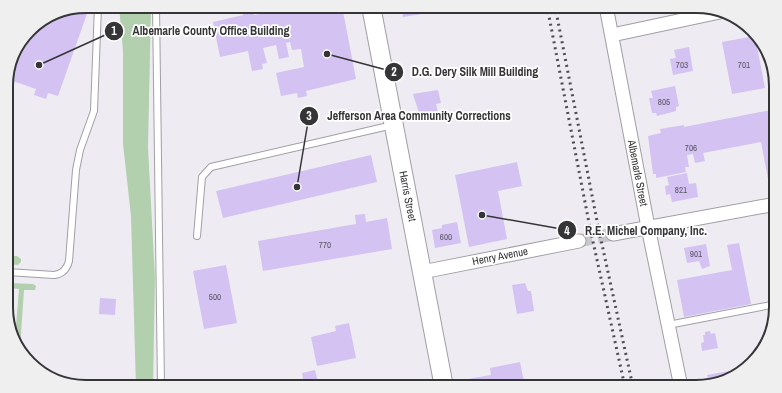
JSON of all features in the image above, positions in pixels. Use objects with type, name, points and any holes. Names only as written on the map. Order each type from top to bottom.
[{"type":"street","name":"Harris Street","points":[[372,13],[443,380]]},
{"type":"street","name":"Albemarle Street","points":[[607,13],[648,227],[680,380]]},
{"type":"street","points":[[612,35],[710,14]]},
{"type":"street","points":[[613,234],[769,205]]},
{"type":"street","name":"Henry Avenue","points":[[422,272],[579,241]]},
{"type":"lane","points":[[13,272],[58,275],[67,268],[69,261],[76,170],[80,150],[94,111],[98,13]]},
{"type":"lane","points":[[156,13],[161,380]]},
{"type":"lane","points":[[197,236],[202,178],[211,167],[394,125]]},
{"type":"lane","points":[[668,325],[769,305]]},
{"type":"green space","points":[[120,13],[151,13],[148,148],[155,278],[153,380],[136,380],[131,216],[123,144],[123,51]]},
{"type":"green space","points":[[13,256],[17,256],[21,259],[21,262],[18,265],[13,265]]},
{"type":"green space","points":[[13,283],[33,284],[36,286],[35,290],[24,290],[21,338],[16,326],[19,289],[13,288]]},
{"type":"building","points":[[87,13],[58,96],[48,93],[46,99],[34,95],[36,89],[13,81],[17,63],[25,46],[34,34],[46,25],[72,14]]},
{"type":"building","points":[[243,13],[254,13],[254,15],[262,13],[343,13],[356,79],[306,91],[307,96],[298,98],[297,93],[281,96],[276,73],[304,67],[301,49],[292,50],[290,42],[286,43],[289,57],[279,59],[276,45],[263,48],[267,63],[262,64],[263,69],[252,71],[248,51],[220,57],[213,22],[243,15]]},
{"type":"building","points":[[402,13],[428,13],[403,17]]},
{"type":"building","points":[[750,37],[751,38],[757,46],[765,88],[732,94],[722,42]]},
{"type":"building","points":[[689,47],[693,71],[673,75],[670,59],[676,58],[674,50]]},
{"type":"building","points":[[675,86],[679,106],[676,107],[676,111],[657,116],[656,113],[652,113],[649,98],[653,98],[651,91]]},
{"type":"building","points":[[438,90],[441,103],[436,104],[438,113],[423,116],[422,112],[419,113],[413,94]]},
{"type":"building","points":[[769,110],[769,184],[761,142],[703,153],[705,161],[695,163],[693,154],[687,155],[689,167],[685,167],[686,172],[656,178],[656,174],[653,174],[648,136],[661,133],[660,129],[684,125],[684,127]]},
{"type":"building","points":[[371,155],[377,182],[223,218],[216,191]]},
{"type":"building","points":[[517,162],[522,186],[498,191],[507,239],[469,247],[455,175]]},
{"type":"building","points":[[687,173],[689,184],[696,183],[698,197],[672,202],[670,194],[666,195],[665,186],[669,185],[667,177]]},
{"type":"building","points":[[365,214],[366,222],[387,218],[392,249],[263,271],[258,241],[356,224],[355,215]]},
{"type":"building","points":[[457,222],[461,243],[435,248],[432,230],[442,228],[442,225]]},
{"type":"building","points":[[739,243],[751,304],[684,317],[677,280],[732,270],[727,245]]},
{"type":"building","points":[[706,244],[710,266],[702,269],[699,261],[687,263],[684,248]]},
{"type":"building","points":[[226,265],[237,323],[204,329],[193,271]]},
{"type":"building","points":[[525,283],[528,291],[531,291],[534,311],[517,314],[512,285]]},
{"type":"building","points":[[100,298],[116,299],[115,315],[99,314]]},
{"type":"building","points":[[349,323],[356,358],[317,366],[311,337],[336,331],[335,326]]},
{"type":"building","points":[[710,331],[711,334],[715,333],[718,348],[702,351],[701,343],[704,342],[703,335],[705,335],[705,332]]},
{"type":"building","points":[[520,362],[524,380],[468,380],[491,375],[490,368]]},
{"type":"building","points":[[315,370],[318,380],[303,380],[302,373]]},
{"type":"building","points":[[729,371],[719,376],[703,380],[708,378],[707,375]]},
{"type":"tunnel","points":[[579,241],[613,234]]},
{"type":"railway","points":[[548,13],[590,228],[623,380]]},
{"type":"railway","points":[[556,13],[598,226],[631,380]]},
{"type":"place","name":"D.G. Dery Silk Mill Building","points":[[327,54]]},
{"type":"place","name":"Albemarle County Office Building","points":[[39,65]]},
{"type":"place","name":"Jefferson Area Community Corrections","points":[[297,187]]},
{"type":"place","name":"R.E. Michel Company, Inc.","points":[[482,215]]}]
